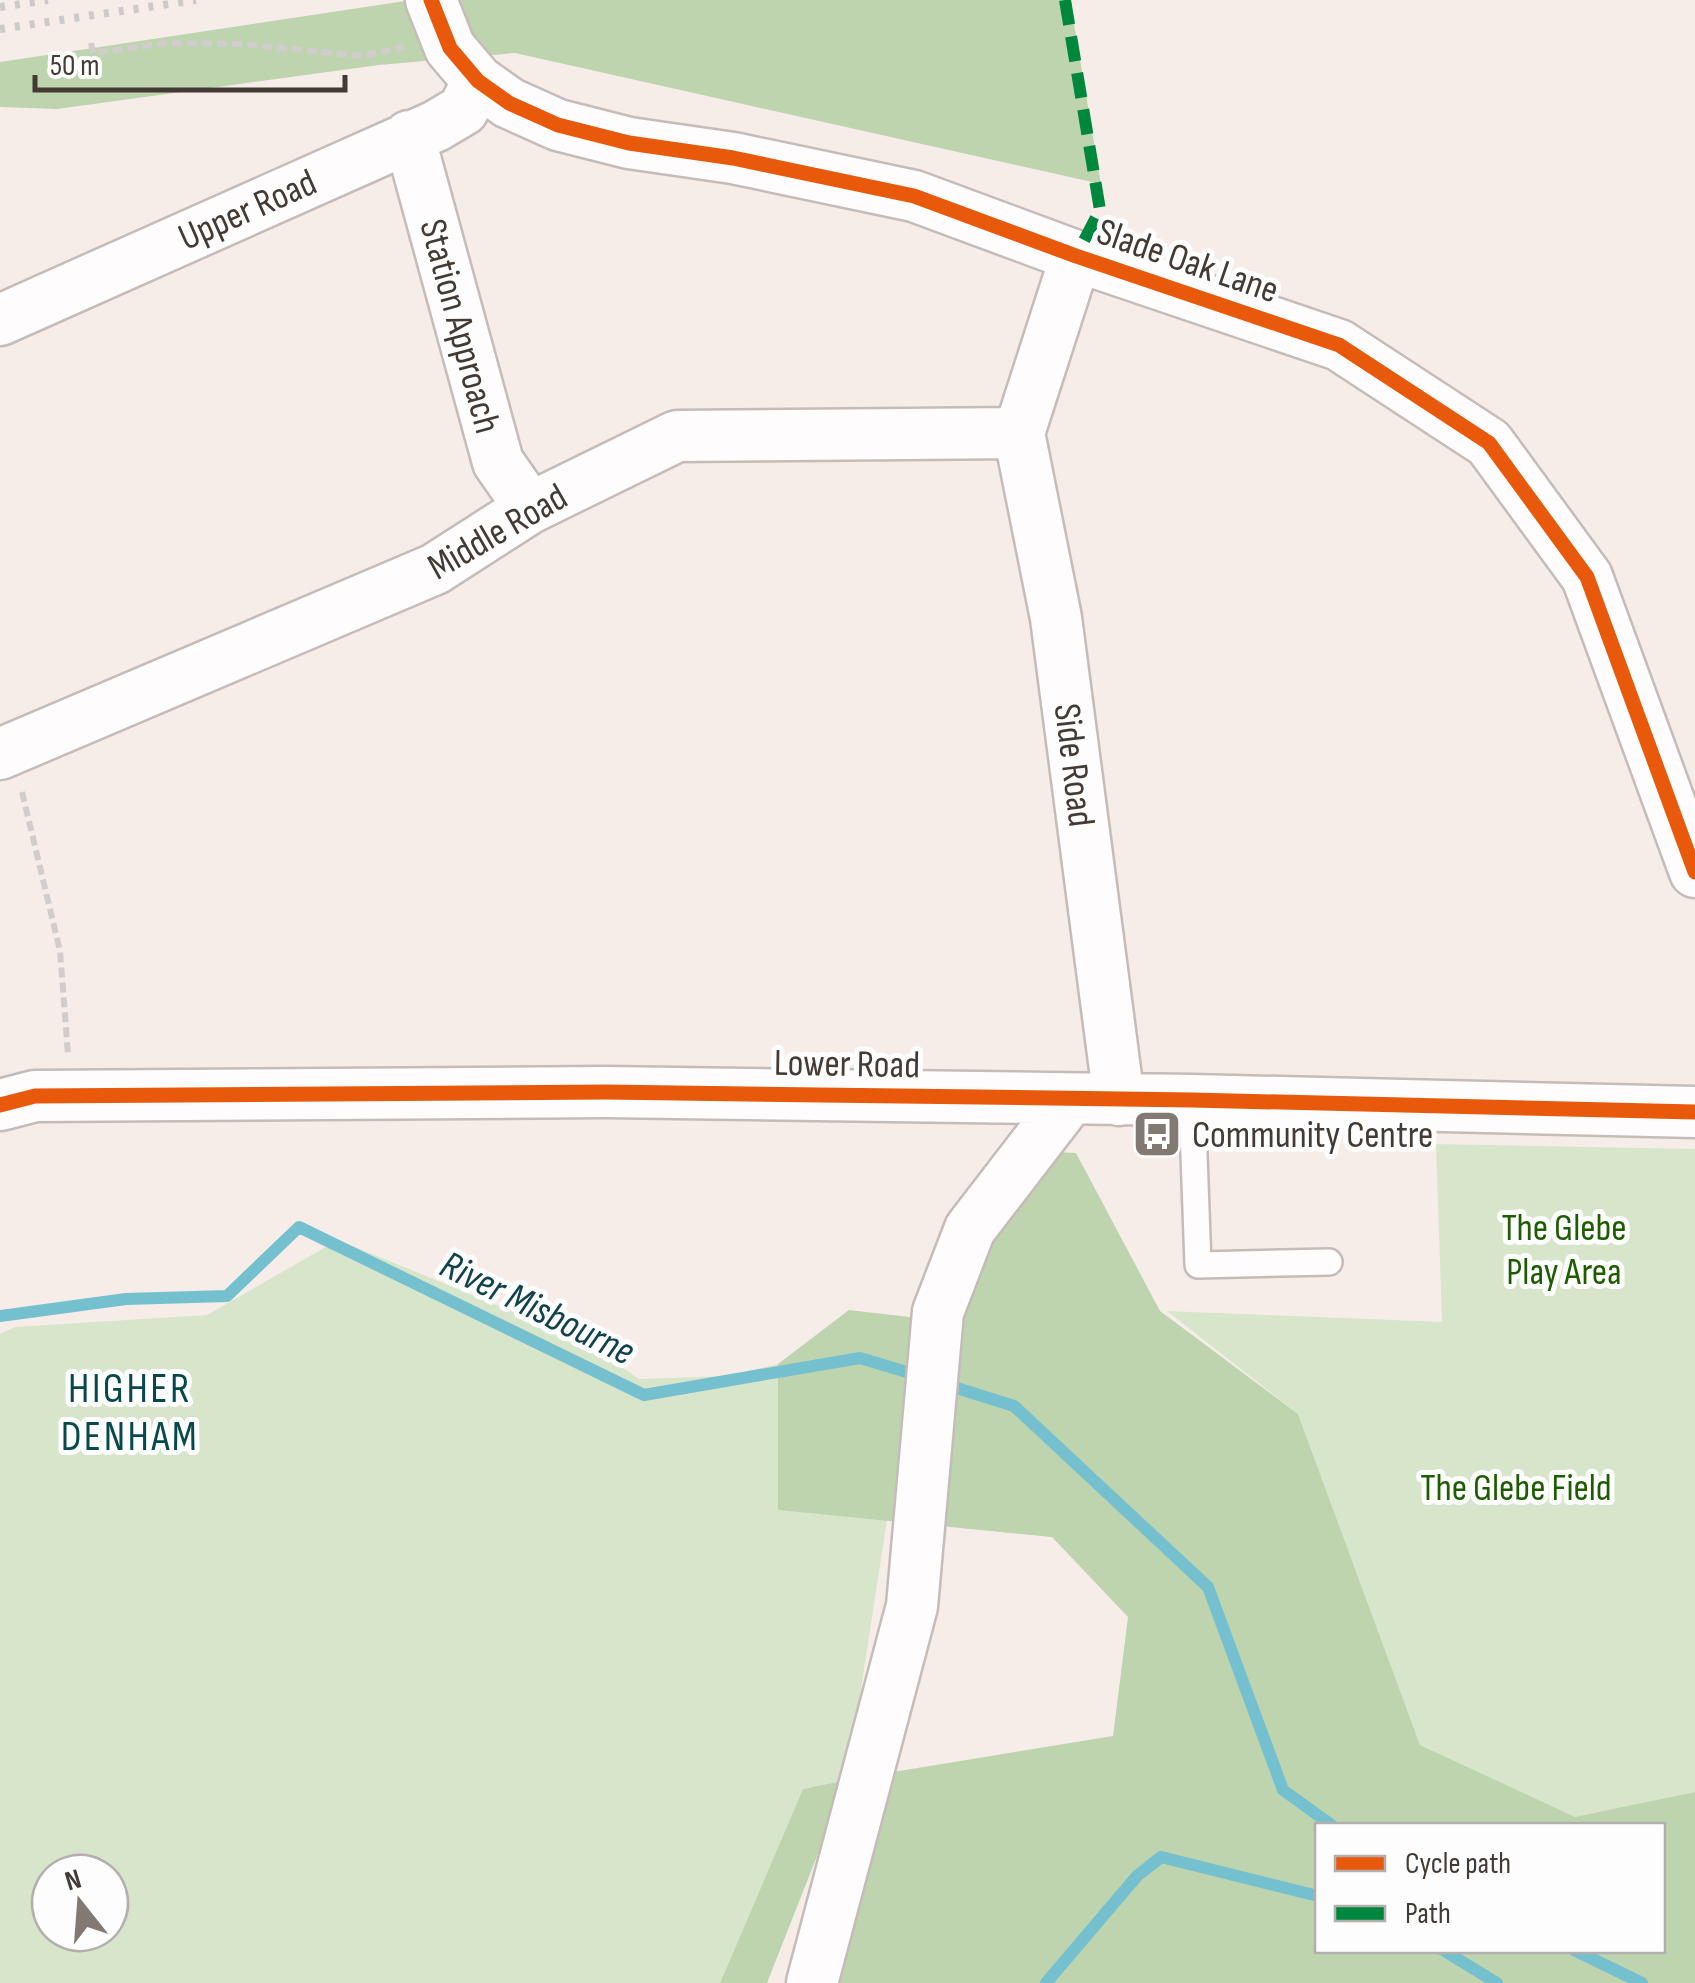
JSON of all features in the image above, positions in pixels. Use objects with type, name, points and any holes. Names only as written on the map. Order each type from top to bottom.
[{"type":"street","name":"Slade Oak Lane","points":[[437,16],[450,48],[478,80],[508,103],[558,125],[629,143],[733,158],[914,196],[1076,256],[1339,345],[1489,443],[1588,577],[1695,872]]},
{"type":"street","name":"Upper Road","points":[[0,320],[436,126],[462,110],[478,80]]},
{"type":"street","name":"Station Approach","points":[[409,136],[498,462],[530,508]]},
{"type":"street","points":[[1019,433],[1076,256]]},
{"type":"street","name":"Middle Road","points":[[6,752],[435,569],[530,508],[677,436],[1019,433]]},
{"type":"street","name":"Side Road","points":[[1019,433],[1056,618],[1095,1100]]},
{"type":"street","name":"Lower Road","points":[[0,1105],[36,1096],[606,1092],[1695,1112]]},
{"type":"street","points":[[812,1983],[912,1606],[938,1312],[970,1229],[1095,1100]]},
{"type":"lane","points":[[1192,1100],[1198,1265],[1329,1262]]},
{"type":"path","points":[[92,44],[93,53],[168,43],[362,56],[404,47],[437,16]]},
{"type":"path","points":[[6,752],[60,951],[71,1096]]},
{"type":"green space","points":[[412,0],[1070,0],[1101,184],[515,53],[379,65],[57,109],[0,107],[0,62]]},
{"type":"green space","name":"The Glebe Field","points":[[1436,1144],[1695,1149],[1695,1792],[1575,1818],[1420,1745],[1298,1414],[1167,1311],[1442,1322]]},
{"type":"green space","points":[[1032,1151],[1076,1153],[1160,1311],[1298,1414],[1420,1745],[1575,1817],[1695,1792],[1695,1983],[836,1983],[893,1772],[1113,1736],[1128,1617],[1052,1537],[778,1510],[778,1364],[849,1310],[935,1320]]},
{"type":"green space","points":[[338,1240],[582,1340],[639,1379],[726,1376],[778,1364],[778,1510],[887,1520],[847,1780],[803,1789],[720,1983],[0,1983],[0,1334],[15,1327],[207,1315]]},
{"type":"green space","points":[[847,1780],[767,1983],[720,1983],[803,1789]]},
{"type":"waterway","name":"River Misbourne","points":[[0,1316],[126,1299],[227,1296],[299,1227],[644,1395],[860,1358],[920,1376]]},
{"type":"waterway","name":"River Misbourne","points":[[944,1384],[1014,1406],[1208,1587],[1283,1790],[1329,1823]]},
{"type":"waterway","points":[[1046,1983],[1137,1876],[1161,1857],[1315,1895]]},
{"type":"waterway","points":[[1448,1953],[1497,1983]]},
{"type":"waterway","name":"River Misbourne","points":[[1580,1953],[1642,1983]]},
{"type":"railway","points":[[0,7],[48,0]]},
{"type":"railway","points":[[0,29],[196,0]]},
{"type":"marked path","points":[[1065,0],[1100,210],[1076,256]]},
{"type":"cycle path","points":[[431,0],[450,48],[478,81],[509,103],[558,125],[629,143],[733,158],[914,196],[1076,256],[1339,345],[1489,443],[1587,577],[1695,872]]},
{"type":"cycle path","points":[[0,1105],[35,1096],[606,1092],[1695,1112]]},
{"type":"place","name":"Community Centre","points":[[1157,1134]]},
{"type":"district","name":"HIGHER DENHAM","points":[[130,1411]]},
{"type":"park label","name":"The Glebe Play Area","points":[[1564,1249]]}]
